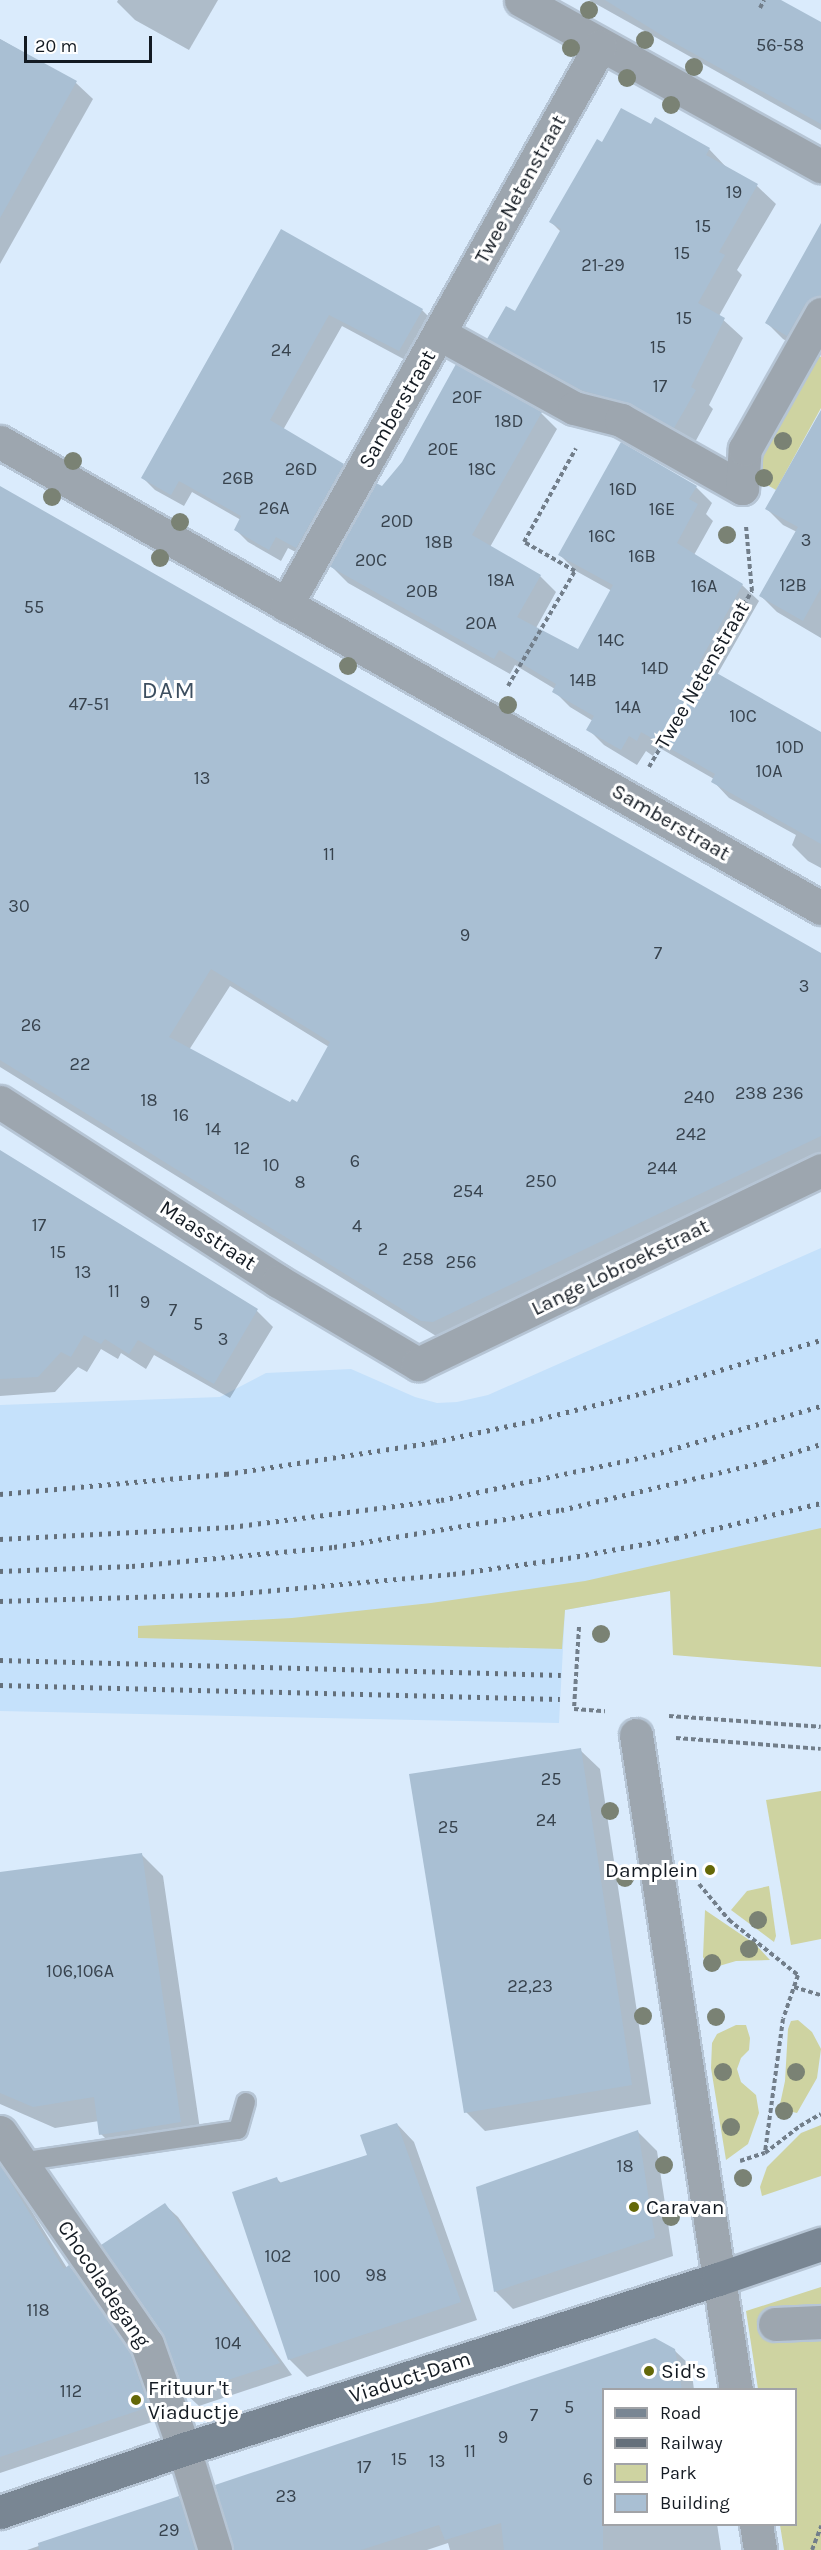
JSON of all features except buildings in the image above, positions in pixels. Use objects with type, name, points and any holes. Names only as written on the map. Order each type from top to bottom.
[{"type":"street","points":[[521,0],[821,166]]},
{"type":"street","name":"Twee Netenstraat","points":[[440,334],[600,45]]},
{"type":"street","points":[[742,488],[745,449],[821,314]]},
{"type":"street","name":"Samberstraat","points":[[286,605],[440,334],[574,408],[621,420],[742,488]]},
{"type":"street","name":"Samberstraat","points":[[0,441],[821,908]]},
{"type":"street","name":"Maasstraat","points":[[0,1102],[278,1281],[418,1364]]},
{"type":"street","name":"Lange Lobroekstraat","points":[[418,1364],[821,1170]]},
{"type":"street","points":[[636,1721],[718,2279],[750,2323],[736,2388]]},
{"type":"street","name":"Chocoladegang","points":[[0,2132],[147,2344],[184,2449],[215,2550]]},
{"type":"street","name":"Viaduct-Dam","points":[[0,2512],[184,2449],[821,2244]]},
{"type":"street","points":[[750,2323],[821,2322]]},
{"type":"street","points":[[756,2526],[760,2550]]},
{"type":"lane","points":[[20,2162],[238,2130],[246,2102]]},
{"type":"path","points":[[760,8],[764,0]]},
{"type":"path","points":[[488,720],[575,571],[524,542],[595,414]]},
{"type":"path","name":"Twee Netenstraat","points":[[630,798],[752,591],[742,488]]},
{"type":"path","points":[[579,1627],[574,1709],[636,1721],[821,1749]]},
{"type":"path","points":[[636,1721],[821,1727]]},
{"type":"path","points":[[693,1877],[729,1920],[798,1975],[783,2019],[765,2153]]},
{"type":"path","points":[[794,1988],[821,1995]]},
{"type":"path","points":[[702,2172],[765,2153],[800,2126],[821,2114]]},
{"type":"path","points":[[812,2550],[821,2526]]},
{"type":"shaded area","points":[[821,1248],[821,1583],[670,1591],[565,1610],[559,1723],[0,1711],[0,1405],[220,1397],[266,1373],[351,1369],[415,1397],[437,1403],[457,1402],[488,1395]]},
{"type":"green space","points":[[814,353],[821,357],[821,408],[776,490],[750,475]]},
{"type":"green space","points":[[821,1528],[821,1667],[673,1655],[670,1591],[565,1610],[562,1649],[138,1638],[138,1626],[292,1618],[431,1603],[585,1581]]},
{"type":"green space","points":[[821,1791],[821,1939],[791,1945],[766,1800]]},
{"type":"green space","points":[[769,1886],[776,1936],[774,1942],[731,1910],[747,1891]]},
{"type":"green space","points":[[705,1910],[755,1944],[770,1960],[736,1961],[719,1966],[711,1972],[703,1957]]},
{"type":"green space","points":[[798,2020],[812,2032],[821,2049],[817,2078],[797,2113],[779,2109],[785,2081],[788,2029],[791,2021]]},
{"type":"green space","points":[[736,2025],[746,2025],[750,2038],[749,2050],[741,2058],[737,2069],[741,2082],[756,2095],[759,2113],[748,2144],[726,2160],[711,2068],[712,2043],[717,2034]]},
{"type":"green space","points":[[821,2125],[821,2176],[762,2196],[760,2187],[767,2167],[801,2133]]},
{"type":"green space","points":[[821,2287],[821,2550],[784,2550],[780,2526],[797,2526],[797,2388],[758,2388],[746,2311]]},
{"type":"railway","points":[[0,1494],[226,1474],[434,1442],[643,1393],[821,1340]]},
{"type":"railway","points":[[0,1539],[231,1527],[441,1500],[652,1455],[821,1406]]},
{"type":"railway","points":[[0,1571],[132,1566],[334,1547],[561,1510],[764,1462],[821,1444]]},
{"type":"railway","points":[[0,1601],[232,1594],[453,1574],[568,1558],[676,1538],[821,1503]]},
{"type":"railway","points":[[0,1660],[561,1675]]},
{"type":"railway","points":[[0,1685],[560,1699]]},
{"type":"place","name":"Damplein","points":[[710,1870]]},
{"type":"place","name":"Caravan","points":[[634,2207]]},
{"type":"place","name":"Sid's","points":[[649,2371]]},
{"type":"place","name":"Frituur 't Viaductje","points":[[136,2400]]},
{"type":"district","name":"DAM","points":[[169,691]]}]
